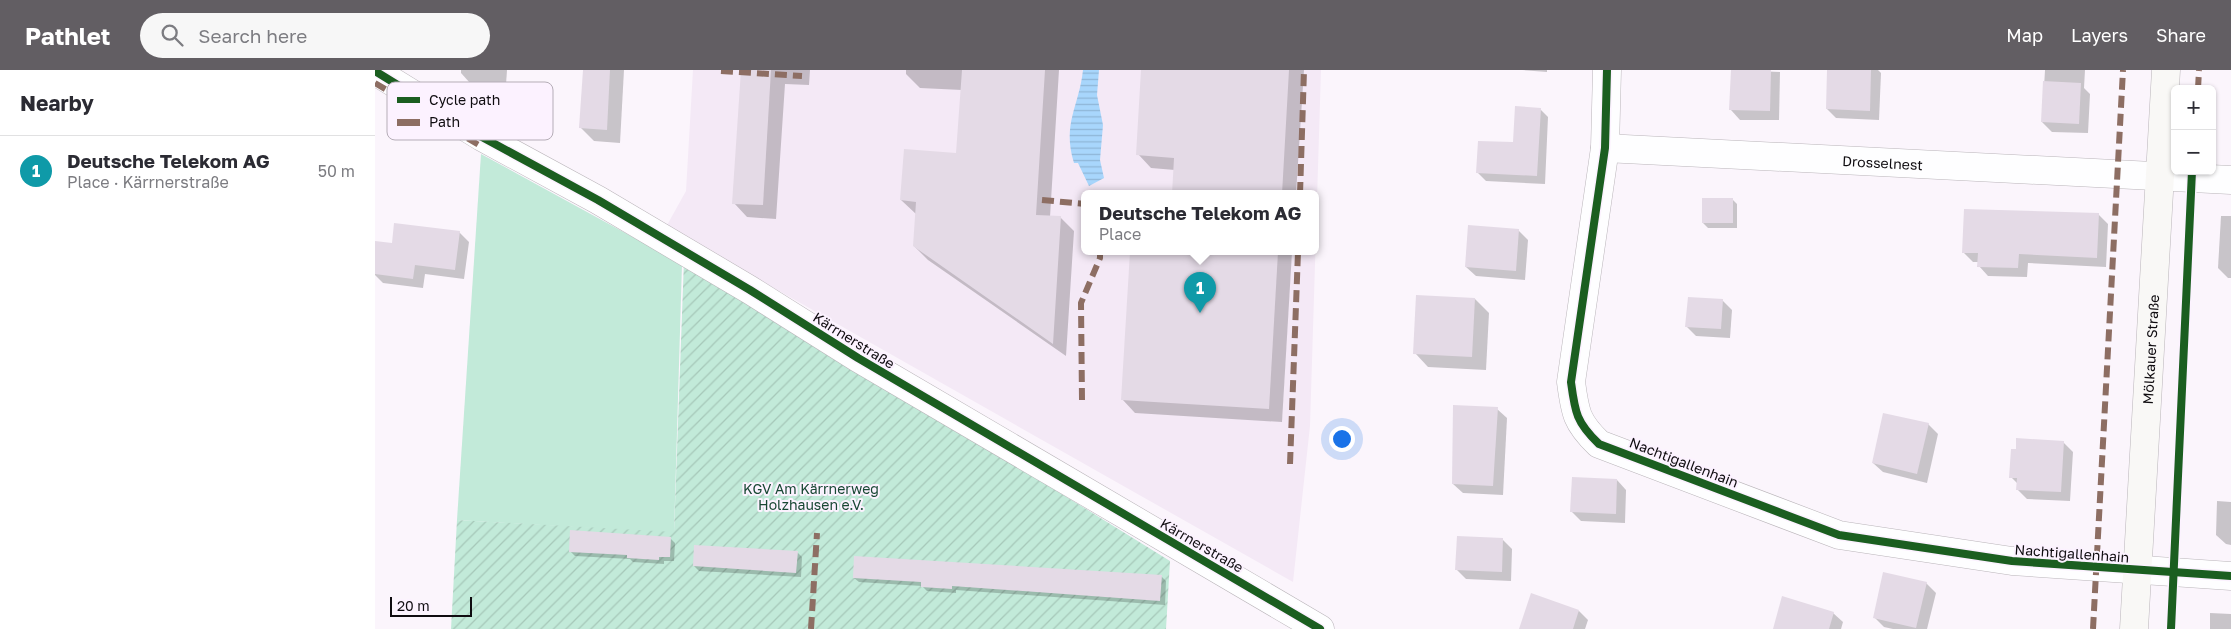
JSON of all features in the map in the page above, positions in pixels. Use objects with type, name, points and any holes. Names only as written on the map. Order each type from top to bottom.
[{"type":"street","name":"Nachtigallenhain","points":[[1607,70],[1605,148],[1571,382],[1575,410],[1583,429],[1599,444],[1839,535],[2012,561],[2231,576]]},
{"type":"street","name":"Mölkauer Straße","points":[[2134,629],[2166,70]]},
{"type":"street","name":"Kärrnerstraße","points":[[375,71],[393,82]]},
{"type":"street","name":"Kärrnerstraße","points":[[487,140],[597,200],[750,290],[858,358],[1320,629]]},
{"type":"street","name":"Drosselnest","points":[[1605,148],[2231,180]]},
{"type":"shaded area","points":[[693,70],[1321,70],[1317,190],[1081,190],[1081,255],[1315,255],[1310,426],[1293,582],[666,227],[686,191]]},
{"type":"green space","points":[[481,154],[682,264],[674,533],[457,520]]},
{"type":"green space","name":"KGV Am Kärrnerweg Holzhausen e.V.","points":[[684,260],[1170,561],[1166,629],[451,629],[457,520],[674,532]]},
{"type":"water","points":[[1083,70],[1099,70],[1097,95],[1103,125],[1100,160],[1104,178],[1089,186],[1078,163],[1074,163],[1070,137]]},
{"type":"building","points":[[583,70],[610,70],[607,130],[579,128]]},
{"type":"building","points":[[741,70],[771,70],[763,205],[732,204]]},
{"type":"building","points":[[962,70],[1045,70],[1036,215],[1061,216],[1053,344],[913,246],[916,202],[900,200],[904,149],[956,153]]},
{"type":"building","points":[[1141,70],[1289,70],[1282,190],[1172,190],[1174,158],[1136,155]]},
{"type":"building","points":[[1731,70],[1771,70],[1770,111],[1729,110]]},
{"type":"building","points":[[1827,70],[1871,70],[1870,111],[1826,109]]},
{"type":"building","points":[[2043,81],[2081,83],[2079,124],[2041,122]]},
{"type":"building","points":[[1515,106],[1541,108],[1537,176],[1476,173],[1478,141],[1513,142]]},
{"type":"building","points":[[1702,198],[1733,198],[1733,223],[1702,223]]},
{"type":"building","points":[[1964,209],[2099,213],[2097,258],[2019,254],[2018,268],[1977,267],[1978,253],[1962,253]]},
{"type":"building","points":[[394,223],[460,231],[455,270],[415,265],[413,279],[375,274],[375,241],[392,243]]},
{"type":"building","points":[[1468,225],[1519,229],[1516,271],[1465,267]]},
{"type":"building","points":[[1130,255],[1278,255],[1269,409],[1121,400]]},
{"type":"building","points":[[1416,295],[1475,298],[1472,357],[1413,354]]},
{"type":"building","points":[[1688,297],[1723,299],[1721,329],[1685,327]]},
{"type":"building","points":[[1453,405],[1498,407],[1493,486],[1452,484]]},
{"type":"building","points":[[1883,413],[1929,423],[1917,474],[1872,463]]},
{"type":"building","points":[[2016,438],[2064,441],[2061,492],[2016,490],[2017,478],[2009,478],[2011,449],[2016,449]]},
{"type":"building","points":[[1572,477],[1617,479],[1616,514],[1570,512]]},
{"type":"building","points":[[570,530],[671,537],[670,557],[659,557],[659,560],[627,558],[627,555],[569,552]]},
{"type":"building","points":[[1457,536],[1503,538],[1502,572],[1455,570]]},
{"type":"building","points":[[694,545],[798,551],[796,573],[693,566]]},
{"type":"building","points":[[854,556],[1162,575],[1160,601],[952,586],[952,589],[921,587],[921,582],[853,578]]},
{"type":"building","points":[[1883,572],[1927,582],[1916,628],[1873,618]]},
{"type":"building","points":[[1531,593],[1579,610],[1573,629],[1519,629]]},
{"type":"building","points":[[1782,596],[1834,612],[1829,629],[1773,629]]},
{"type":"marked path","points":[[1300,190],[1304,70]]},
{"type":"marked path","points":[[2093,629],[2123,70]]},
{"type":"marked path","points":[[2198,85],[2199,70]]},
{"type":"marked path","points":[[721,71],[802,76]]},
{"type":"marked path","points":[[375,83],[387,90]]},
{"type":"marked path","points":[[471,140],[479,145]]},
{"type":"marked path","points":[[1042,200],[1081,204]]},
{"type":"marked path","points":[[1082,400],[1081,303],[1100,255]]},
{"type":"marked path","points":[[1290,464],[1298,255]]},
{"type":"marked path","points":[[811,629],[817,533]]},
{"type":"cycle path","points":[[1607,70],[1605,148],[1571,382],[1574,401],[1581,423],[1599,444],[1839,535],[2012,561],[2231,576]]},
{"type":"cycle path","points":[[375,71],[393,82]]},
{"type":"cycle path","points":[[488,140],[598,200],[750,290],[858,358],[1320,629]]},
{"type":"cycle path","points":[[2171,629],[2192,175]]},
{"type":"place","name":"Deutsche Telekom AG","points":[[1200,313]]}]
